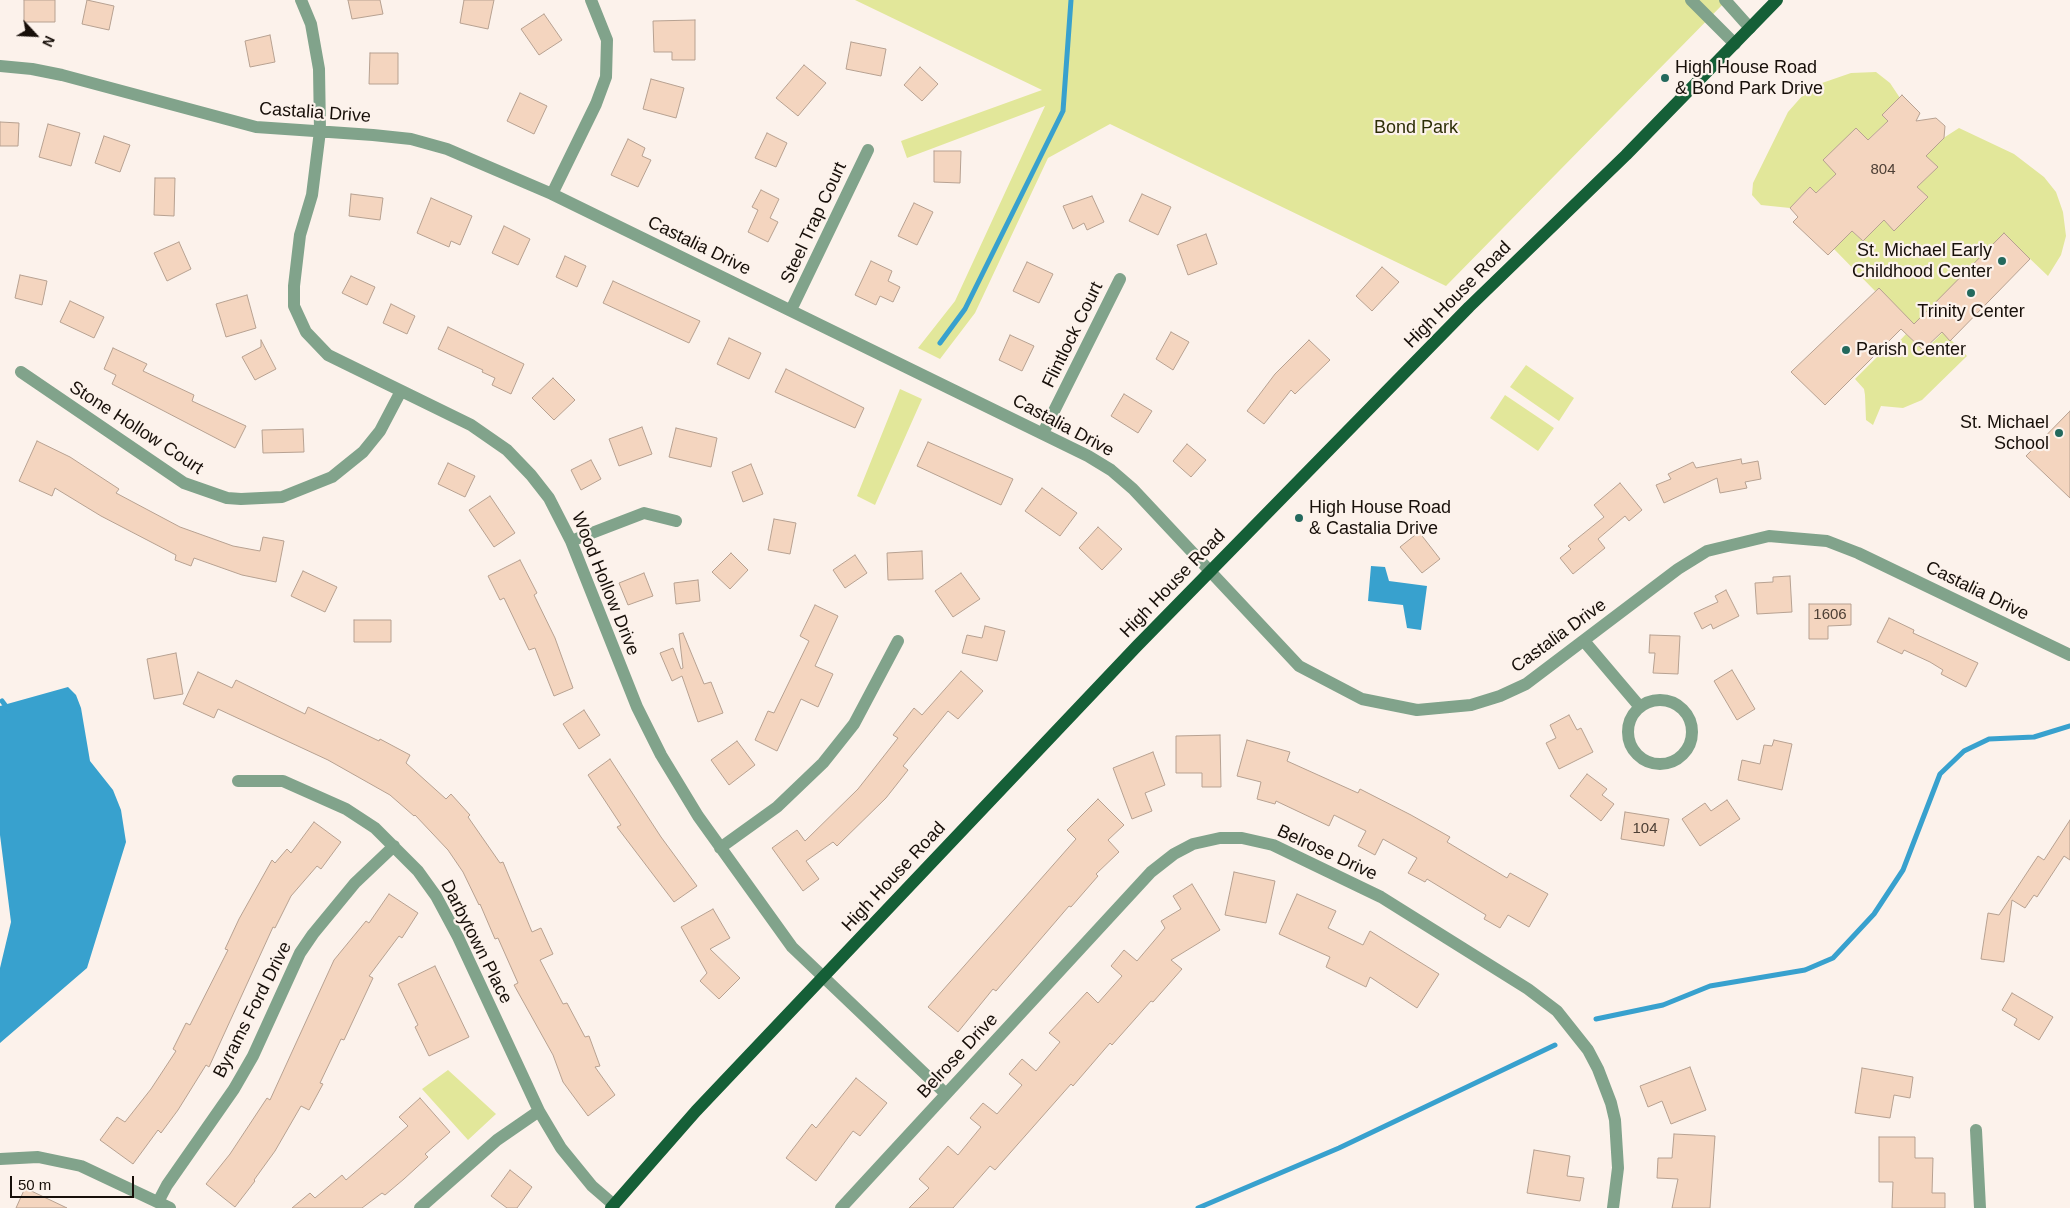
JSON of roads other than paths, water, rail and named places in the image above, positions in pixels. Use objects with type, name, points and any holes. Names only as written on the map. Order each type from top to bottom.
[{"type":"main road","name":"High House Road","points":[[613,1206],[696,1111],[1210,571],[1475,301],[1626,155],[1777,0]]},
{"type":"street","name":"Wood Hollow Drive","points":[[301,0],[311,24],[319,69],[320,131],[312,195],[300,236],[294,286],[294,306],[306,332],[328,356],[471,425],[507,450],[531,475],[548,498],[572,541],[601,620],[645,723],[678,784],[720,848],[792,947],[822,978],[851,1002],[946,1094]]},
{"type":"street","points":[[552,194],[596,104],[606,77],[607,40],[602,22],[591,0]]},
{"type":"street","points":[[1691,0],[1735,44]]},
{"type":"street","points":[[1725,0],[1750,28]]},
{"type":"street","name":"Castalia Drive","points":[[0,66],[32,69],[62,75],[256,127],[411,139],[447,149],[552,194],[1088,456],[1119,476],[1133,489],[1298,666],[1362,699],[1417,710],[1470,705],[1500,696],[1526,684],[1678,569],[1707,551],[1739,542],[1778,536],[1827,541],[1858,553],[2070,656]]},
{"type":"street","name":"Steel Trap Court","points":[[792,310],[868,150]]},
{"type":"street","name":"Flintlock Court","points":[[1043,433],[1120,278]]},
{"type":"street","name":"Stone Hollow Court","points":[[21,372],[184,483],[219,496],[241,499],[282,497],[332,477],[363,452],[380,431],[401,390]]},
{"type":"street","points":[[572,541],[644,513],[676,521]]},
{"type":"street","points":[[720,848],[777,807],[823,763],[854,724],[898,641]]},
{"type":"street","points":[[1584,641],[1640,707]]},
{"type":"street","points":[[1661,700],[1676,705],[1687,715],[1692,736],[1689,746],[1674,761],[1654,764],[1636,753],[1628,734],[1629,724],[1640,707],[1650,702],[1661,700]]},
{"type":"street","name":"Darbytown Place","points":[[238,781],[283,781],[316,795],[360,818],[394,846],[418,871],[440,904],[458,937],[539,1111],[561,1148],[592,1186],[613,1206]]},
{"type":"street","name":"Belrose Drive","points":[[842,1208],[1151,872],[1174,854],[1193,844],[1220,838],[1257,840],[1304,859],[1409,913],[1528,988],[1557,1011],[1588,1050],[1602,1078],[1611,1103],[1615,1120],[1618,1168],[1614,1208]]},
{"type":"street","name":"Byrams Ford Drive","points":[[158,1202],[167,1185],[234,1089],[253,1056],[300,953],[354,883],[394,846]]},
{"type":"street","points":[[420,1208],[497,1140],[539,1111]]},
{"type":"street","points":[[1976,1130],[1980,1208]]},
{"type":"street","points":[[0,1159],[38,1157],[81,1166],[170,1208]]},
{"type":"water","points":[[1371,566],[1385,567],[1389,581],[1427,586],[1421,630],[1407,628],[1403,605],[1368,601]]},
{"type":"water","points":[[68,687],[76,695],[81,708],[90,761],[113,790],[121,810],[126,842],[87,968],[0,1043],[0,968],[11,922],[0,835],[0,706]]},
{"type":"waterway","points":[[940,343],[965,309],[1063,111],[1071,0]]},
{"type":"waterway","points":[[2,701],[8,709]]},
{"type":"waterway","points":[[1596,1019],[1663,1005],[1710,986],[1805,970],[1833,958],[1874,914],[1903,870],[1940,774],[1964,751],[1989,739],[2034,737],[2070,726]]},
{"type":"waterway","points":[[1198,1208],[1339,1148],[1555,1045]]},
{"type":"place","name":"High House Road & Bond Park Drive","points":[[1665,78]]},
{"type":"place","name":"St. Michael Early Childhood Center","points":[[2002,261]]},
{"type":"place","name":"Trinity Center","points":[[1971,293]]},
{"type":"place","name":"Parish Center","points":[[1846,350]]},
{"type":"place","name":"St. Michael School","points":[[2059,433]]},
{"type":"place","name":"High House Road & Castalia Drive","points":[[1299,518]]},
{"type":"park label","name":"Bond Park","points":[[1416,128]]}]
